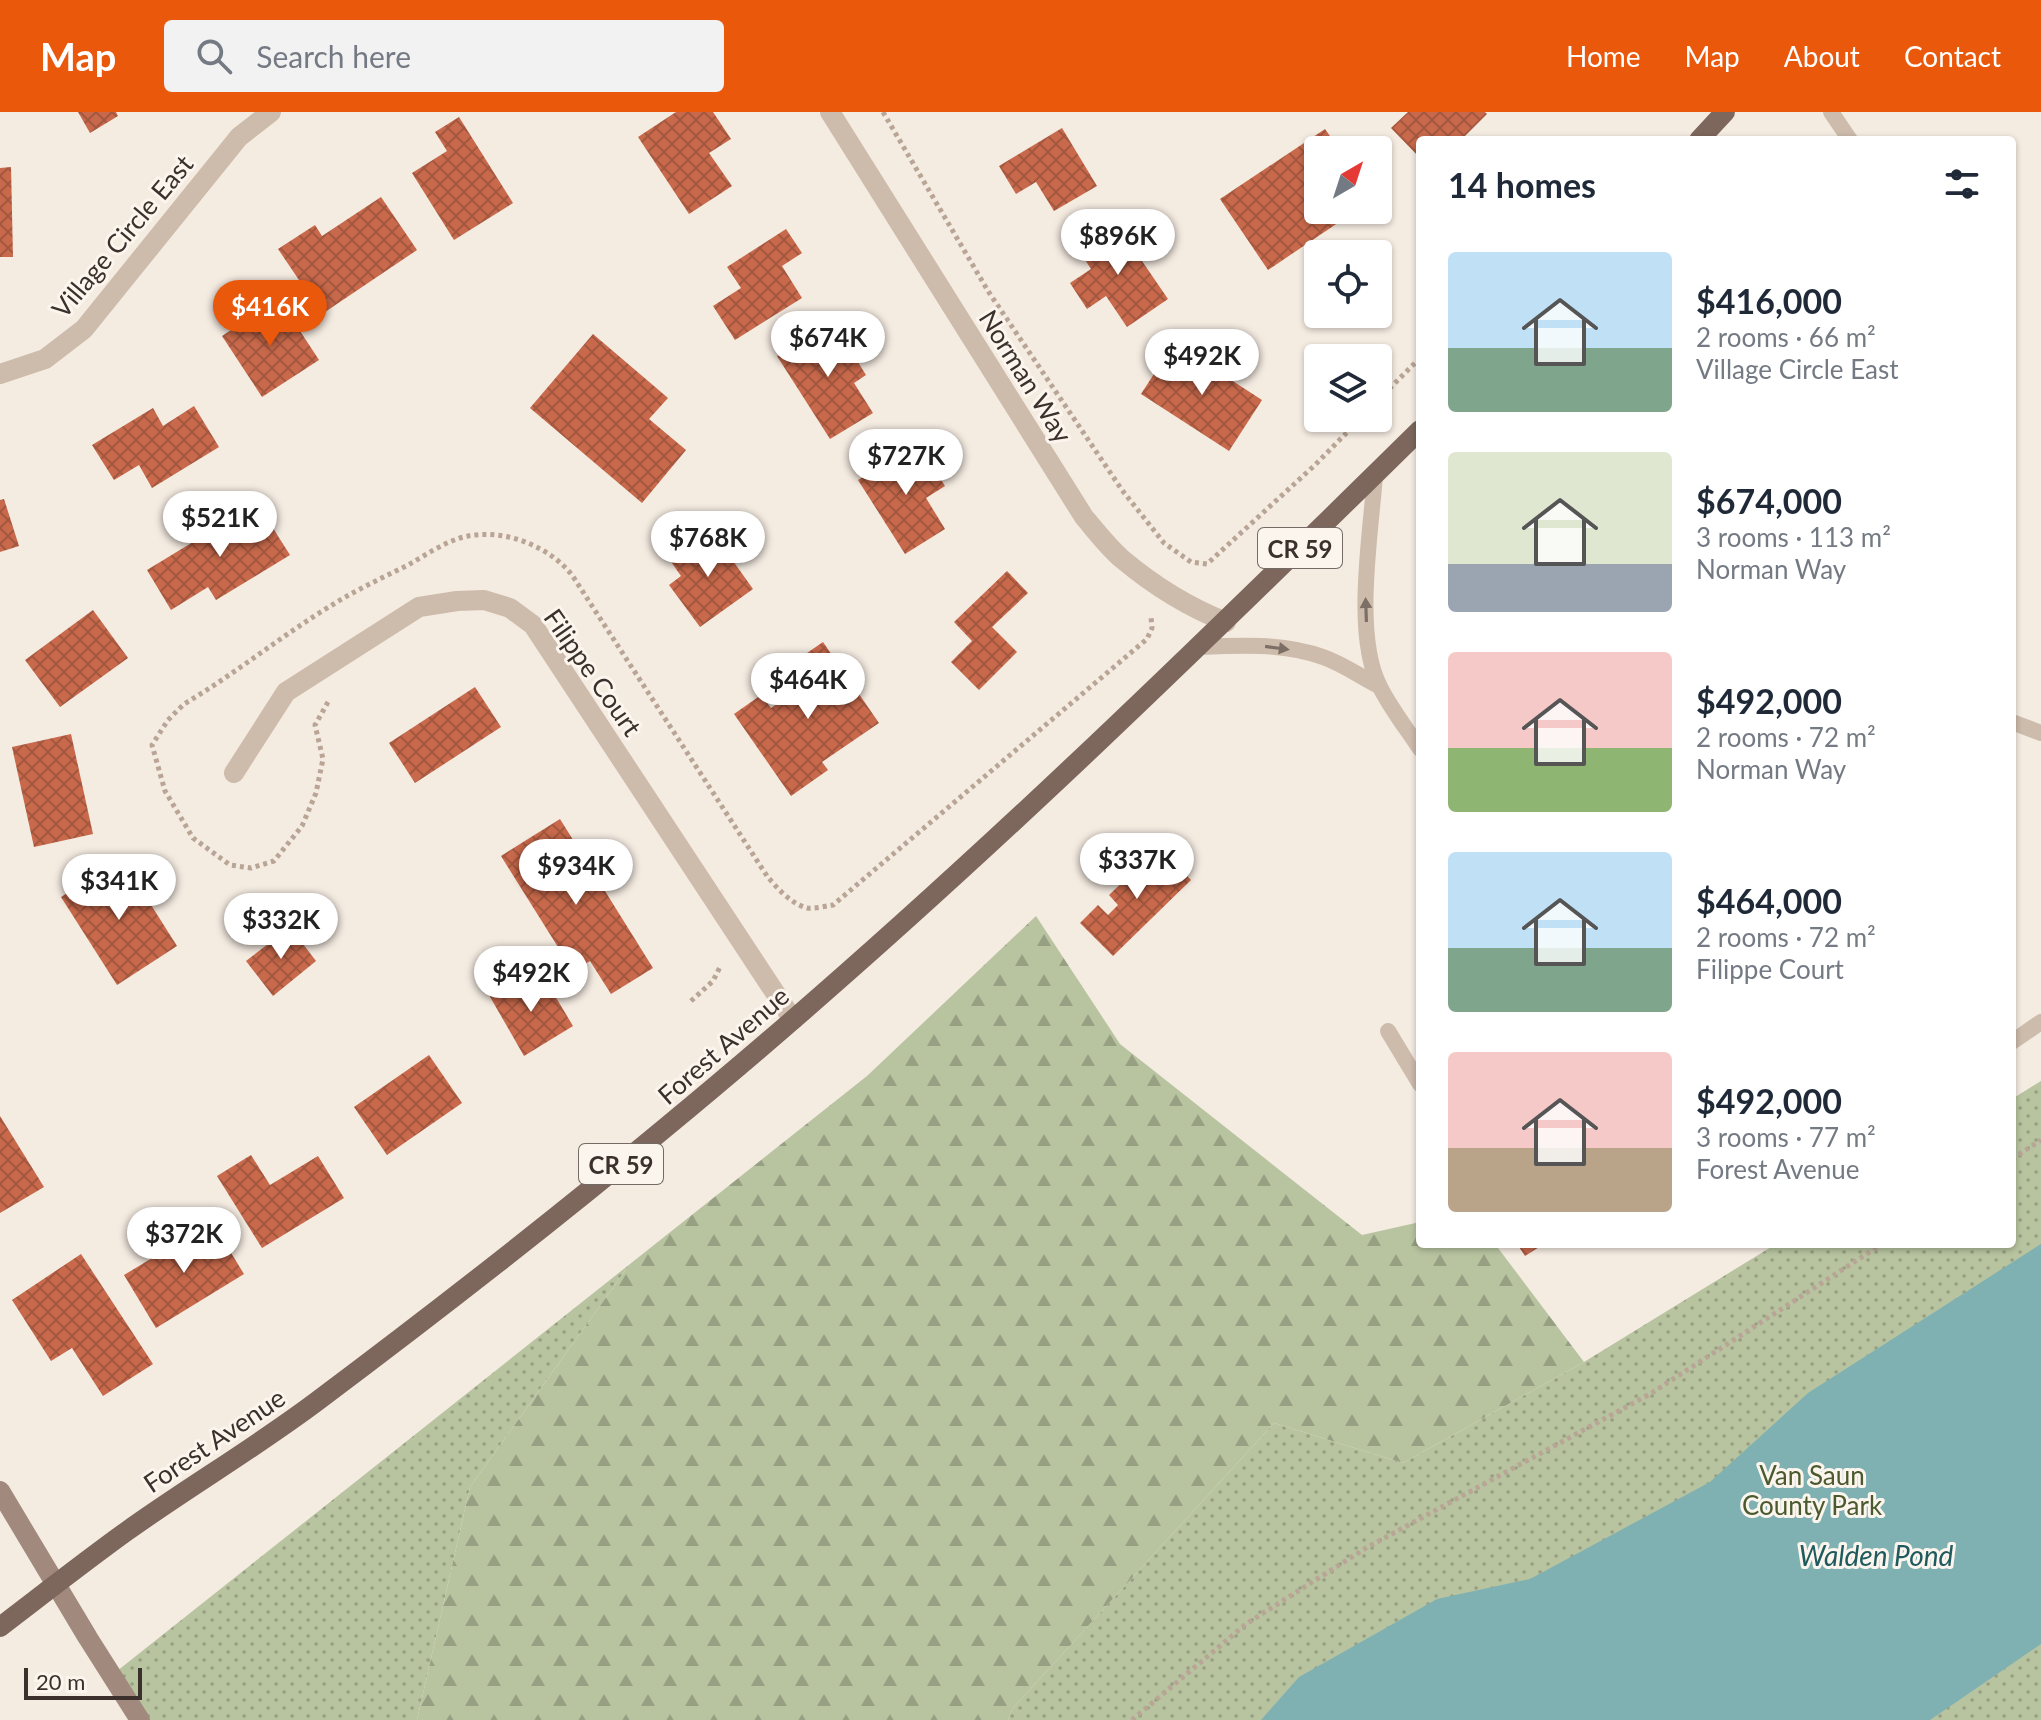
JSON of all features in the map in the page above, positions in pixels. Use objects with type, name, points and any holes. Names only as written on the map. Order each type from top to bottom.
[{"type":"main road","points":[[1703,136],[1725,112]]},
{"type":"main road","name":"Forest Avenue","points":[[0,1627],[126,1532],[317,1402],[679,1117],[946,884],[1226,622],[1416,434]]},
{"type":"street","name":"Village Circle East","points":[[0,374],[45,359],[84,329],[239,137],[271,112]]},
{"type":"street","name":"Norman Way","points":[[830,112],[1084,517],[1120,557],[1163,590],[1226,622]]},
{"type":"street","name":"Filippe Court","points":[[234,773],[286,692],[419,607],[484,600],[510,608],[533,625],[793,1020]]},
{"type":"street","points":[[0,1491],[140,1720]]},
{"type":"lane","points":[[1831,112],[1847,136]]},
{"type":"lane","points":[[1375,475],[1365,609],[1371,660],[1379,686],[1416,743]]},
{"type":"lane","points":[[1199,647],[1280,647],[1323,657],[1379,686]]},
{"type":"lane","points":[[2016,724],[2041,733]]},
{"type":"lane","points":[[2016,1039],[2041,1022]]},
{"type":"lane","points":[[1388,1031],[1416,1077]]},
{"type":"path","points":[[883,112],[988,291],[1122,490],[1164,543],[1191,562],[1207,564],[1347,432]]},
{"type":"path","points":[[1392,386],[1416,362]]},
{"type":"path","points":[[334,693],[315,725],[323,759],[316,793],[302,826],[274,861],[251,868],[230,865],[193,838],[165,791],[152,745],[168,720],[184,704],[333,604],[460,538],[487,534],[531,544],[553,555],[572,575],[767,876],[789,898],[807,908],[818,907],[833,905],[1147,639],[1152,628],[1151,617]]},
{"type":"path","points":[[691,1001],[713,981],[724,959]]},
{"type":"path","points":[[2016,1156],[2041,1140]]},
{"type":"path","points":[[1132,1720],[1246,1624],[1366,1548],[1650,1394],[1876,1248]]},
{"type":"green space","points":[[1036,916],[1120,1044],[1362,1235],[1416,1223],[1416,1248],[1498,1248],[1584,1362],[1403,1463],[1274,1423],[1013,1708],[1008,1720],[417,1720],[470,1487],[630,1264],[867,1076]]},
{"type":"green space","name":"Van Saun County Park","points":[[2041,1081],[2041,1720],[1008,1720],[1013,1708],[1274,1423],[1403,1463],[1584,1362],[1769,1248],[2016,1248],[2016,1097]]},
{"type":"green space","points":[[630,1264],[470,1487],[417,1720],[140,1720],[112,1675]]},
{"type":"water","name":"Walden Pond","points":[[2041,1244],[2041,1644],[1930,1720],[1261,1720],[1299,1677],[1437,1599],[1530,1579],[1710,1482],[1808,1393]]},
{"type":"building","points":[[78,112],[116,112],[118,116],[90,133]]},
{"type":"building","points":[[676,112],[713,112],[731,139],[709,153],[732,186],[689,214],[638,137]]},
{"type":"building","points":[[1408,112],[1487,114],[1465,136],[1416,136],[1416,154],[1391,128]]},
{"type":"building","points":[[459,117],[513,203],[454,240],[412,173],[447,151],[435,132]]},
{"type":"building","points":[[1062,128],[1097,186],[1054,211],[1036,182],[1016,194],[999,166]]},
{"type":"building","points":[[1325,129],[1330,136],[1314,136]]},
{"type":"building","points":[[1304,143],[1304,224],[1336,224],[1312,240],[1304,240],[1304,246],[1268,270],[1220,199]]},
{"type":"building","points":[[11,167],[13,257],[0,257],[0,168]]},
{"type":"building","points":[[381,197],[417,250],[322,314],[278,249],[315,225],[322,236]]},
{"type":"building","points":[[1116,223],[1168,299],[1127,327],[1106,296],[1087,309],[1070,283],[1091,269],[1078,249]]},
{"type":"building","points":[[786,229],[802,253],[782,266],[802,298],[735,340],[713,306],[741,288],[727,267]]},
{"type":"building","points":[[279,299],[319,360],[262,397],[222,336]]},
{"type":"building","points":[[833,322],[866,375],[854,383],[873,413],[830,439],[777,356]]},
{"type":"building","points":[[593,334],[668,398],[649,419],[686,450],[642,503],[530,408]]},
{"type":"building","points":[[1174,343],[1262,400],[1229,451],[1141,394]]},
{"type":"building","points":[[194,406],[219,447],[152,488],[139,465],[114,480],[92,445],[153,408],[163,426]]},
{"type":"building","points":[[918,443],[945,486],[926,498],[945,529],[905,554],[858,480]]},
{"type":"building","points":[[4,499],[19,546],[0,552],[0,500]]},
{"type":"building","points":[[257,503],[290,555],[216,600],[208,587],[171,610],[147,570]]},
{"type":"building","points":[[711,530],[753,589],[700,627],[669,585],[681,576],[669,559]]},
{"type":"building","points":[[1007,571],[1028,593],[992,627],[1017,652],[979,690],[951,662],[972,641],[954,622]]},
{"type":"building","points":[[93,610],[128,658],[60,707],[25,660]]},
{"type":"building","points":[[823,642],[879,723],[822,762],[828,770],[791,796],[734,714],[761,695],[771,708],[809,682],[794,662]]},
{"type":"building","points":[[475,687],[501,727],[415,783],[389,743]]},
{"type":"building","points":[[71,734],[93,834],[34,847],[12,747]]},
{"type":"building","points":[[560,819],[653,968],[611,994],[590,961],[573,971],[501,856]]},
{"type":"building","points":[[1159,847],[1191,880],[1113,956],[1080,923],[1098,905],[1108,915],[1118,905],[1109,895]]},
{"type":"building","points":[[122,859],[177,946],[117,985],[61,897]]},
{"type":"building","points":[[290,927],[316,961],[273,996],[246,961]]},
{"type":"building","points":[[545,979],[573,1026],[524,1056],[489,995],[514,980],[522,993]]},
{"type":"building","points":[[429,1055],[462,1103],[387,1155],[354,1107]]},
{"type":"building","points":[[0,1116],[44,1187],[0,1213]]},
{"type":"building","points":[[251,1155],[270,1185],[318,1156],[344,1198],[262,1248],[217,1176]]},
{"type":"building","points":[[212,1222],[244,1274],[156,1328],[124,1275]]},
{"type":"building","points":[[1520,1248],[1538,1248],[1525,1256]]},
{"type":"building","points":[[81,1254],[153,1364],[103,1396],[72,1348],[51,1361],[12,1300]]}]
